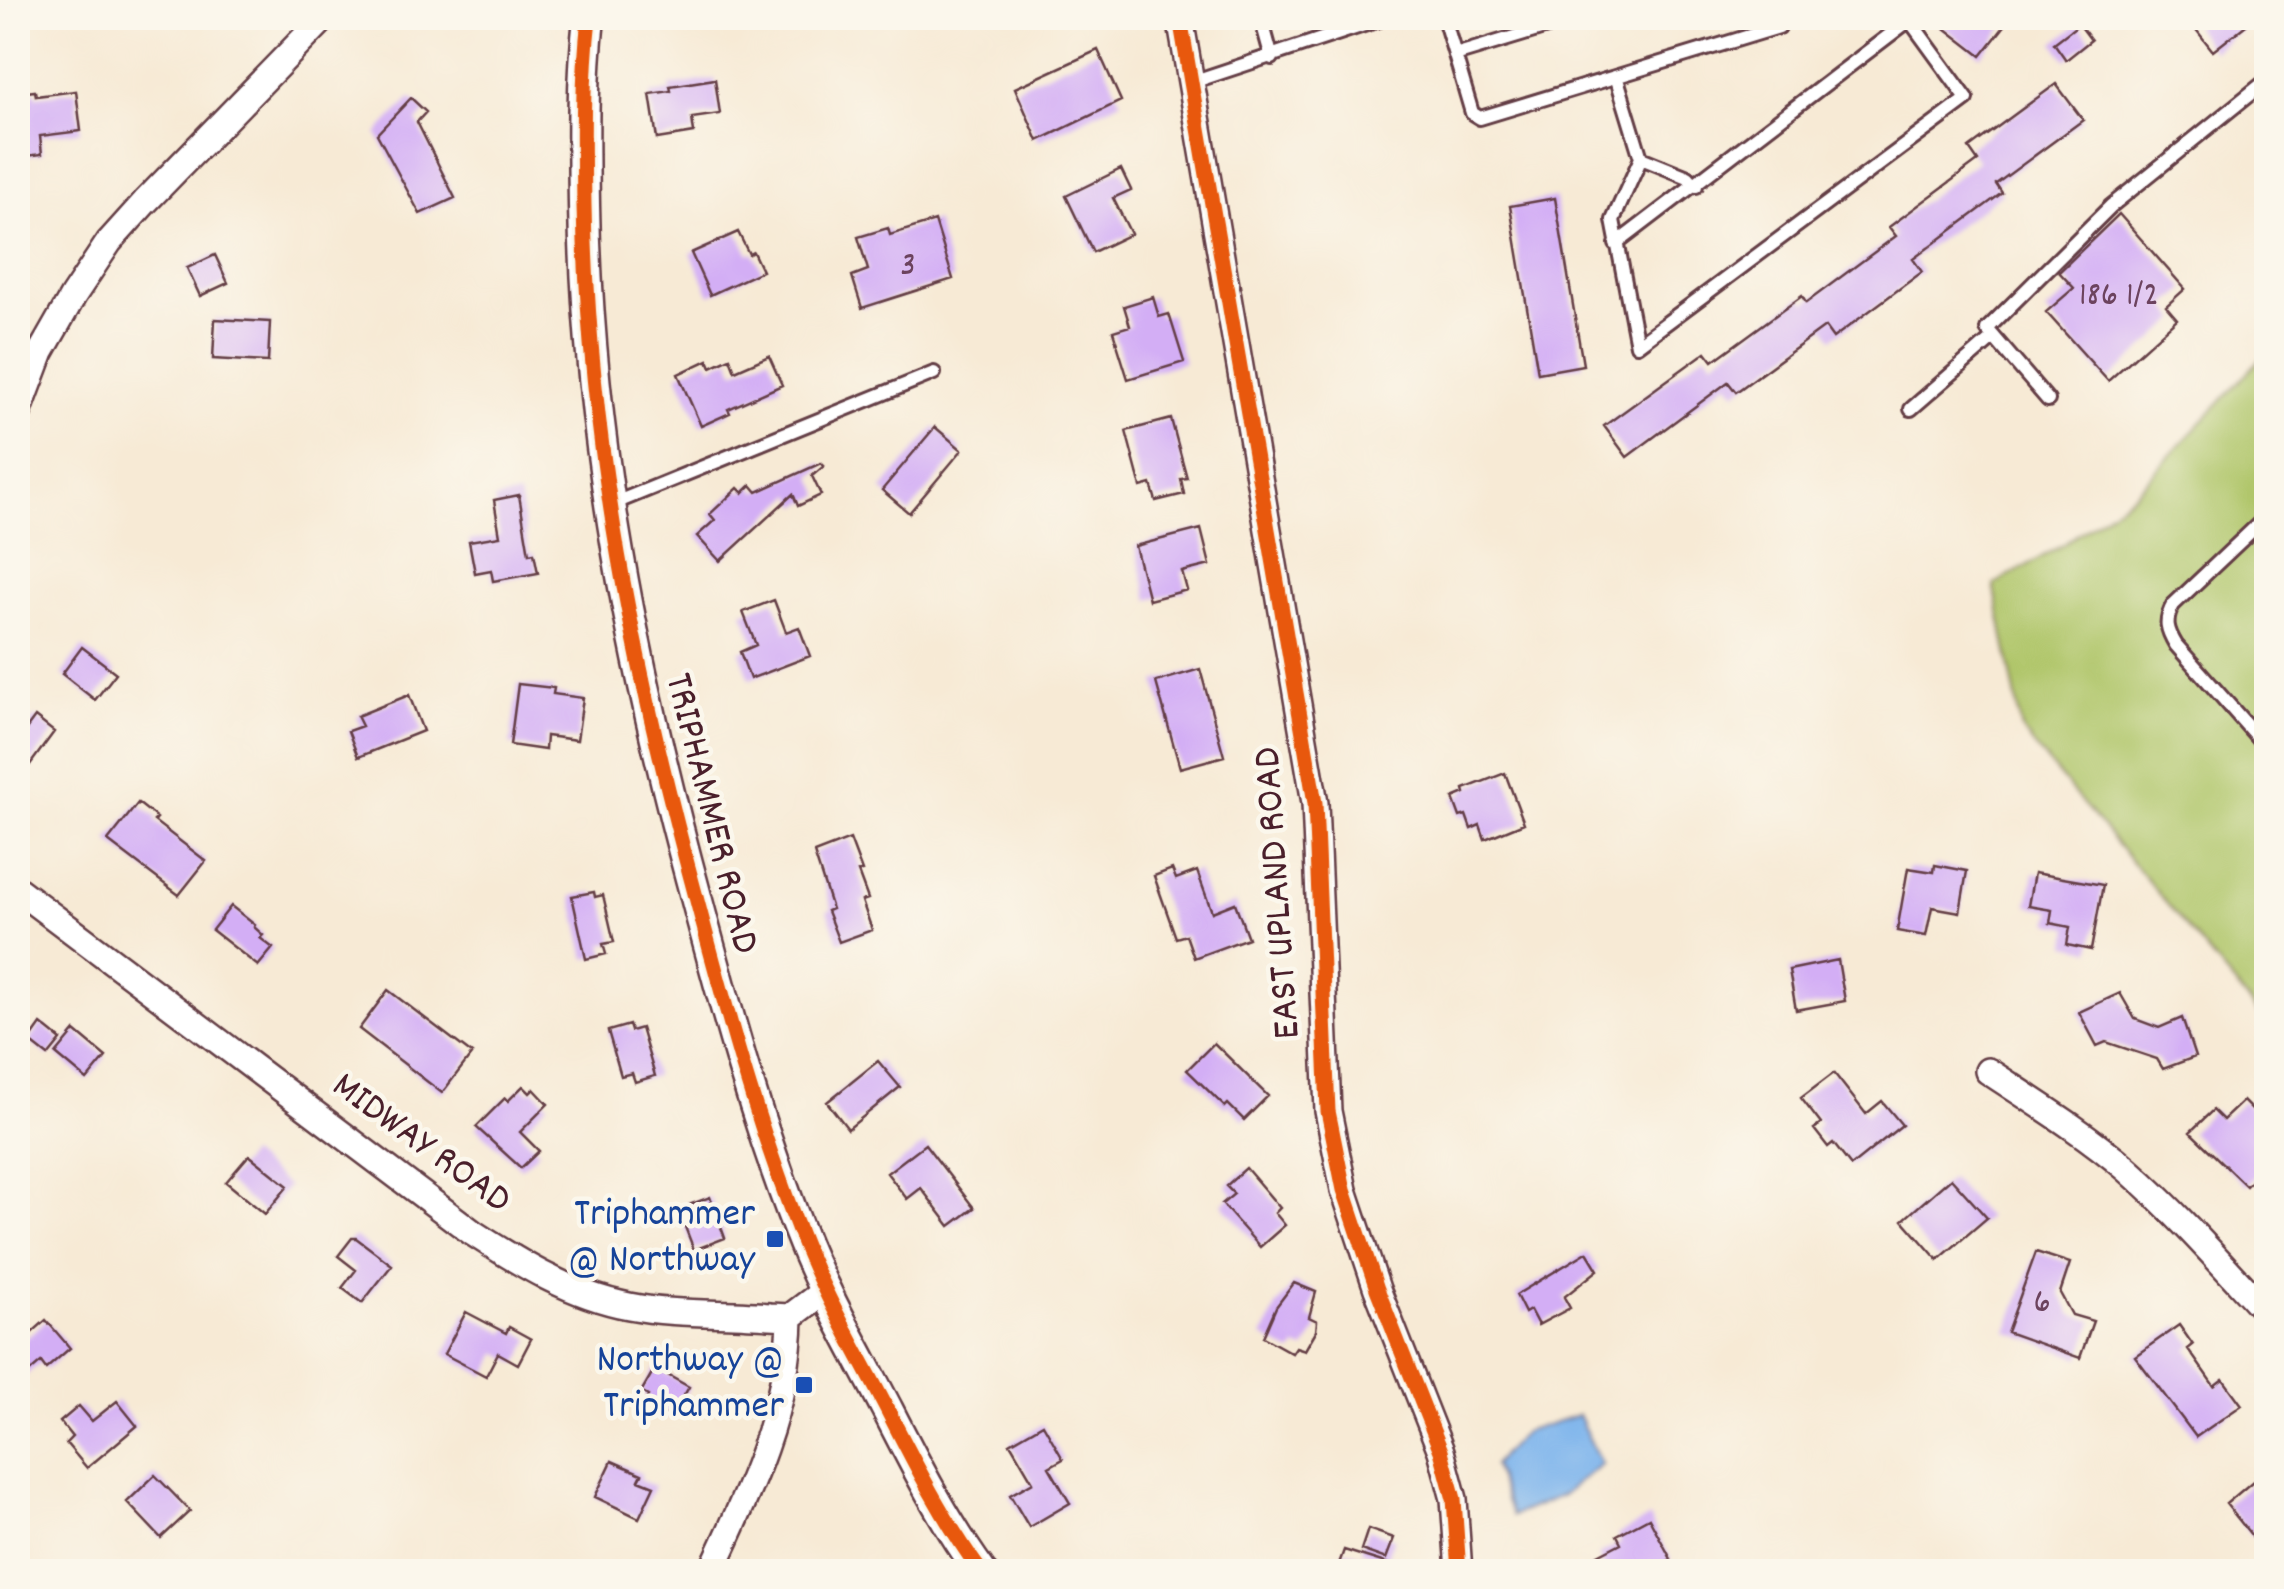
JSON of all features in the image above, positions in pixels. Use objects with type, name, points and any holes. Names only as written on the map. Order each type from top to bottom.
[{"type":"street","points":[[18,412],[42,352],[73,296],[110,242],[324,18]]},
{"type":"street","name":"TRIPHAMMER ROAD","points":[[588,18],[582,86],[584,242],[592,390],[608,506],[645,696],[725,1007],[800,1235],[919,1471],[981,1572]]},
{"type":"street","name":"EAST UPLAND ROAD","points":[[1180,18],[1315,802],[1328,1111],[1344,1190],[1441,1451],[1454,1498],[1460,1572]]},
{"type":"street","name":"MIDWAY ROAD","points":[[18,890],[473,1233],[522,1264],[585,1294],[628,1306],[790,1317]]},
{"type":"street","points":[[1988,1071],[2126,1168],[2185,1224],[2266,1312]]},
{"type":"street","points":[[710,1572],[745,1500],[778,1404],[790,1353],[790,1317],[827,1289]]},
{"type":"lane","points":[[1261,18],[1272,58]]},
{"type":"lane","points":[[1192,82],[1385,18]]},
{"type":"lane","points":[[1444,18],[1472,112],[1480,118],[1779,27],[1781,18]]},
{"type":"lane","points":[[1455,55],[1572,18]]},
{"type":"lane","points":[[1616,244],[1908,19],[1967,99],[1637,345],[1616,244],[1614,220],[1642,158],[1617,79]]},
{"type":"lane","points":[[2048,400],[1987,329],[2111,206],[2266,81]]},
{"type":"lane","points":[[1642,158],[1688,177],[1696,186]]},
{"type":"lane","points":[[1911,409],[1994,338]]},
{"type":"lane","points":[[608,506],[934,373]]},
{"type":"lane","points":[[2266,517],[2173,605],[2166,618],[2176,646],[2266,748]]},
{"type":"green space","points":[[2266,353],[2266,1022],[2022,731],[1994,585],[2064,544],[2135,493]]},
{"type":"water","points":[[1578,1415],[1601,1464],[1563,1495],[1512,1516],[1493,1465],[1524,1432]]},
{"type":"building","points":[[1932,18],[2011,18],[1981,56]]},
{"type":"building","points":[[2206,18],[2255,18],[2213,51],[2194,27]]},
{"type":"building","points":[[2079,24],[2091,40],[2066,60],[2054,43]]},
{"type":"building","points":[[1098,50],[1121,101],[1038,141],[1015,88]]},
{"type":"building","points":[[715,79],[720,114],[692,118],[694,133],[657,139],[650,94],[671,91],[670,86]]},
{"type":"building","points":[[2056,84],[2083,120],[1996,184],[2002,193],[1913,259],[1922,272],[1833,338],[1825,327],[1736,392],[1728,382],[1627,457],[1604,426],[1706,352],[1713,361],[1802,296],[1806,303],[1896,236],[1889,227],[1978,161],[1969,148]]},
{"type":"building","points":[[35,91],[36,96],[76,91],[81,131],[40,136],[42,154],[18,157],[18,93]]},
{"type":"building","points":[[411,98],[426,112],[417,122],[455,198],[420,214],[377,134]]},
{"type":"building","points":[[1121,169],[1131,190],[1113,198],[1131,234],[1093,252],[1066,196]]},
{"type":"building","points":[[1555,198],[1583,365],[1538,373],[1510,206]]},
{"type":"building","points":[[2119,214],[2185,289],[2166,306],[2177,319],[2108,381],[2046,312],[2074,288],[2059,272]]},
{"type":"building","points":[[935,221],[953,279],[862,308],[852,276],[868,270],[858,237],[888,228],[890,235]]},
{"type":"building","points":[[738,232],[762,271],[710,295],[691,253]]},
{"type":"building","points":[[215,255],[228,283],[200,296],[187,268]]},
{"type":"building","points":[[1153,297],[1159,317],[1169,314],[1184,362],[1128,379],[1113,331],[1130,326],[1124,306]]},
{"type":"building","points":[[215,319],[270,322],[268,362],[213,359]]},
{"type":"building","points":[[769,356],[782,385],[701,426],[678,374],[708,360],[711,367],[730,358],[735,371]]},
{"type":"building","points":[[1171,419],[1187,478],[1181,479],[1184,494],[1156,501],[1151,484],[1141,487],[1126,431]]},
{"type":"building","points":[[935,427],[962,450],[909,513],[882,490]]},
{"type":"building","points":[[821,463],[824,466],[812,476],[821,495],[798,506],[793,494],[720,561],[697,536],[715,520],[710,514],[738,488],[743,493],[751,485],[757,492]]},
{"type":"building","points":[[519,495],[529,554],[534,553],[538,573],[493,581],[491,570],[475,573],[469,541],[500,536],[494,500]]},
{"type":"building","points":[[1201,529],[1210,565],[1182,572],[1187,590],[1149,600],[1135,546]]},
{"type":"building","points":[[774,600],[786,632],[799,627],[810,656],[750,679],[740,652],[756,645],[743,612]]},
{"type":"building","points":[[82,647],[116,673],[95,700],[62,674]]},
{"type":"building","points":[[1200,669],[1224,756],[1180,768],[1156,682]]},
{"type":"building","points":[[518,684],[554,688],[553,694],[583,698],[577,740],[546,736],[545,750],[510,745]]},
{"type":"building","points":[[409,695],[423,731],[358,757],[348,731],[362,726],[357,716]]},
{"type":"building","points":[[35,717],[54,732],[18,781],[18,740]]},
{"type":"building","points":[[1505,773],[1524,823],[1485,839],[1480,825],[1471,829],[1466,815],[1460,817],[1453,798],[1465,793],[1464,789]]},
{"type":"building","points":[[138,803],[157,818],[154,821],[206,861],[179,895],[108,841]]},
{"type":"building","points":[[850,839],[862,871],[858,872],[868,899],[862,901],[872,930],[839,942],[827,911],[832,909],[814,853]]},
{"type":"building","points":[[1935,865],[1967,871],[1960,912],[1932,907],[1926,936],[1897,931],[1908,868],[1934,872]]},
{"type":"building","points":[[1172,869],[1176,879],[1197,871],[1212,912],[1235,903],[1248,938],[1194,958],[1186,935],[1176,938],[1154,876]]},
{"type":"building","points":[[2034,873],[2103,885],[2091,950],[2067,945],[2070,927],[2050,923],[2052,910],[2028,906]]},
{"type":"building","points":[[594,892],[595,897],[603,895],[614,942],[603,944],[606,954],[586,959],[572,896]]},
{"type":"building","points":[[231,906],[255,925],[263,935],[260,938],[273,948],[258,966],[212,930]]},
{"type":"building","points":[[1838,960],[1845,1001],[1796,1010],[1789,970]]},
{"type":"building","points":[[388,990],[472,1054],[442,1093],[359,1029]]},
{"type":"building","points":[[2120,993],[2135,1019],[2159,1028],[2182,1018],[2195,1057],[2163,1069],[2157,1059],[2106,1042],[2097,1046],[2079,1012]]},
{"type":"building","points":[[41,1024],[61,1040],[48,1056],[29,1041]]},
{"type":"building","points":[[629,1025],[631,1031],[641,1028],[655,1076],[635,1082],[632,1073],[621,1076],[608,1031]]},
{"type":"building","points":[[75,1031],[106,1057],[87,1080],[56,1054]]},
{"type":"building","points":[[1214,1043],[1268,1096],[1244,1120],[1187,1070]]},
{"type":"building","points":[[878,1061],[900,1087],[848,1129],[827,1102]]},
{"type":"building","points":[[1834,1073],[1866,1114],[1882,1101],[1902,1125],[1851,1166],[1833,1143],[1828,1147],[1814,1129],[1821,1124],[1801,1098]]},
{"type":"building","points":[[523,1086],[530,1093],[534,1089],[548,1104],[520,1132],[539,1151],[521,1168],[476,1127]]},
{"type":"building","points":[[2243,1101],[2266,1124],[2266,1153],[2257,1162],[2263,1168],[2246,1186],[2190,1132],[2213,1110],[2223,1120]]},
{"type":"building","points":[[925,1144],[974,1208],[950,1226],[921,1188],[907,1199],[887,1173]]},
{"type":"building","points":[[249,1155],[288,1186],[265,1214],[226,1182]]},
{"type":"building","points":[[1246,1168],[1280,1208],[1275,1213],[1285,1225],[1260,1247],[1222,1204],[1234,1194],[1226,1186]]},
{"type":"building","points":[[1951,1178],[1987,1218],[1938,1260],[1903,1220]]},
{"type":"building","points":[[710,1197],[725,1238],[694,1250],[678,1209]]},
{"type":"building","points":[[352,1238],[392,1265],[362,1303],[342,1288],[356,1270],[338,1256]]},
{"type":"building","points":[[1587,1252],[1598,1270],[1564,1297],[1570,1308],[1538,1325],[1530,1310],[1525,1313],[1516,1295]]},
{"type":"building","points":[[2036,1252],[2070,1263],[2060,1293],[2072,1315],[2093,1321],[2080,1358],[2007,1332]]},
{"type":"building","points":[[1294,1283],[1316,1292],[1309,1317],[1317,1321],[1305,1350],[1296,1347],[1292,1353],[1263,1337],[1276,1307]]},
{"type":"building","points":[[466,1312],[506,1333],[509,1327],[531,1339],[518,1364],[498,1353],[486,1376],[444,1354]]},
{"type":"building","points":[[46,1320],[70,1348],[46,1369],[41,1362],[18,1382],[18,1345]]},
{"type":"building","points":[[2179,1325],[2193,1345],[2188,1349],[2214,1386],[2223,1379],[2242,1405],[2196,1437],[2135,1356]]},
{"type":"building","points":[[655,1368],[689,1387],[671,1418],[645,1403],[648,1396],[641,1392]]},
{"type":"building","points":[[117,1401],[137,1426],[87,1468],[66,1443],[72,1437],[60,1422],[79,1406],[92,1421]]},
{"type":"building","points":[[1043,1424],[1063,1459],[1049,1467],[1070,1503],[1029,1527],[1010,1495],[1033,1482],[1010,1443]]},
{"type":"building","points":[[612,1461],[642,1474],[639,1480],[654,1486],[639,1518],[595,1497]]},
{"type":"building","points":[[2266,1470],[2266,1524],[2252,1536],[2226,1504]]},
{"type":"building","points":[[155,1475],[190,1511],[161,1538],[127,1502]]},
{"type":"building","points":[[1649,1518],[1671,1559],[1648,1572],[1607,1572],[1598,1555],[1621,1543],[1617,1535]]},
{"type":"building","points":[[1368,1529],[1394,1538],[1386,1559],[1361,1550]]},
{"type":"building","points":[[1344,1550],[1398,1567],[1398,1572],[1336,1572]]},
{"type":"cycle path","points":[[589,18],[584,181],[594,382],[618,555],[674,811],[743,1066],[800,1233],[830,1300],[919,1471],[981,1572]]},
{"type":"cycle path","points":[[1180,18],[1315,803],[1328,1111],[1344,1190],[1377,1289],[1441,1451],[1454,1499],[1459,1572]]},
{"type":"place","name":"Triphammer @ Northway","points":[[775,1239]]},
{"type":"place","name":"Northway @ Triphammer","points":[[804,1385]]}]
